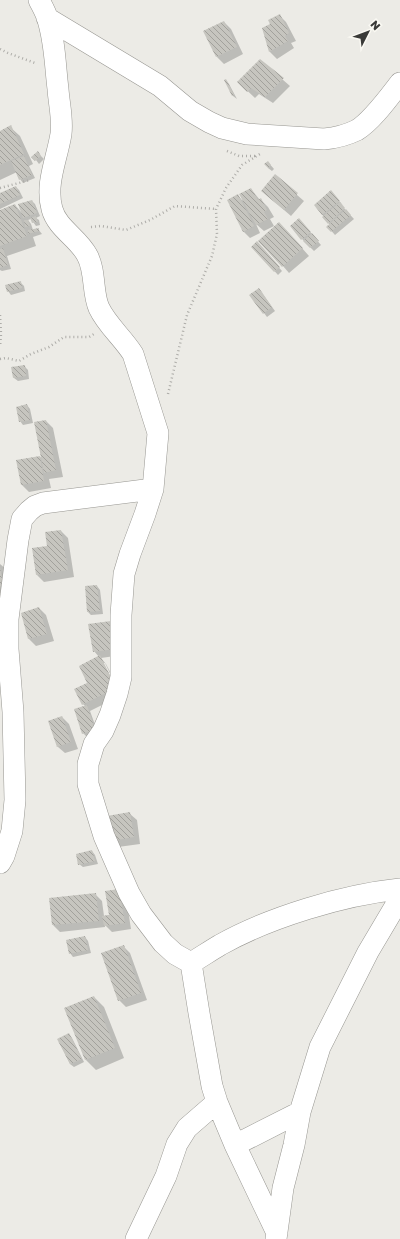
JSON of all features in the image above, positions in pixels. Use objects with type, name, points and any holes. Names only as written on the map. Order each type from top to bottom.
[{"type":"street","points":[[43,9],[54,50],[61,126],[50,187],[52,209],[55,217],[83,248],[88,256],[98,304],[110,324],[134,354],[158,433],[153,489],[124,574],[121,615],[121,677],[110,715],[94,744],[88,764],[88,784],[104,836],[129,893],[137,907],[163,944],[175,954],[191,963]]},
{"type":"street","points":[[43,9],[160,86],[182,106],[209,122],[232,131],[247,134],[324,139],[333,138],[359,129],[396,97]]},
{"type":"street","points":[[0,863],[12,831],[15,800],[13,712],[8,649],[8,619],[22,519],[28,511],[43,503],[153,489]]},
{"type":"street","points":[[191,963],[220,945],[253,929],[310,908],[382,891],[400,889]]},
{"type":"street","points":[[277,1236],[283,1188],[294,1145],[300,1112],[320,1047],[368,952],[400,898]]},
{"type":"street","points":[[191,963],[212,1086],[217,1102],[277,1236]]},
{"type":"street","points":[[136,1239],[187,1128],[217,1102]]},
{"type":"street","points":[[235,1145],[300,1112]]},
{"type":"path","points":[[0,49],[44,66],[55,66]]},
{"type":"path","points":[[167,397],[188,315],[212,256],[217,234],[216,209],[226,188],[242,165],[258,156],[280,136]]},
{"type":"path","points":[[0,188],[52,173]]},
{"type":"path","points":[[65,229],[101,226],[126,230],[150,220],[175,206],[216,209]]},
{"type":"path","points":[[0,315],[0,347]]},
{"type":"path","points":[[0,358],[19,361],[64,338],[89,337],[110,324]]},
{"type":"building","points":[[280,14],[289,33],[285,36],[288,41],[269,52],[262,28],[270,24],[268,20]]},
{"type":"building","points":[[224,21],[237,47],[216,57],[203,31]]},
{"type":"building","points":[[260,59],[284,78],[265,97],[251,88],[247,92],[237,82]]},
{"type":"building","points":[[226,79],[234,95],[232,96],[224,80]]},
{"type":"building","points":[[11,125],[24,154],[0,165],[0,131]]},
{"type":"building","points":[[38,151],[41,156],[35,161],[31,157]]},
{"type":"building","points":[[24,156],[32,175],[19,180],[11,161]]},
{"type":"building","points":[[268,161],[271,165],[268,168],[264,164]]},
{"type":"building","points":[[275,174],[298,193],[284,210],[261,191]]},
{"type":"building","points":[[16,186],[20,195],[0,204],[0,193]]},
{"type":"building","points":[[251,188],[258,200],[261,198],[267,210],[264,212],[268,219],[256,225],[239,194]]},
{"type":"building","points":[[331,190],[340,201],[322,215],[314,205]]},
{"type":"building","points":[[238,194],[254,226],[243,232],[227,200]]},
{"type":"building","points":[[32,200],[37,213],[23,218],[18,204]]},
{"type":"building","points":[[340,202],[345,208],[328,224],[322,217]]},
{"type":"building","points":[[15,204],[27,236],[0,246],[0,210]]},
{"type":"building","points":[[346,209],[351,215],[331,232],[326,227]]},
{"type":"building","points":[[36,216],[38,222],[32,223],[30,218]]},
{"type":"building","points":[[299,218],[311,232],[301,240],[290,226]]},
{"type":"building","points":[[24,220],[28,220],[30,226],[25,227]]},
{"type":"building","points":[[279,222],[303,248],[282,267],[258,241]]},
{"type":"building","points":[[39,228],[39,231],[28,234],[28,230]]},
{"type":"building","points":[[312,233],[319,241],[310,248],[303,241]]},
{"type":"building","points":[[257,241],[280,267],[274,272],[251,247]]},
{"type":"building","points":[[3,248],[8,265],[0,268],[0,249]]},
{"type":"building","points":[[21,281],[22,288],[7,292],[5,285]]},
{"type":"building","points":[[259,288],[272,307],[263,314],[249,295]]},
{"type":"building","points":[[25,365],[26,376],[13,378],[11,367]]},
{"type":"building","points":[[27,404],[30,420],[19,422],[16,407]]},
{"type":"building","points":[[46,420],[56,470],[44,473],[34,422]]},
{"type":"building","points":[[40,456],[44,481],[21,485],[16,460]]},
{"type":"building","points":[[61,530],[68,570],[36,575],[32,548],[47,546],[45,532]]},
{"type":"building","points":[[0,567],[3,586],[0,586]]},
{"type":"building","points":[[97,585],[100,611],[87,612],[85,586]]},
{"type":"building","points":[[39,607],[47,634],[28,639],[21,613]]},
{"type":"building","points":[[111,621],[115,649],[93,652],[88,624]]},
{"type":"building","points":[[100,655],[116,688],[82,705],[74,689],[87,683],[79,666]]},
{"type":"building","points":[[87,705],[95,730],[82,734],[74,709]]},
{"type":"building","points":[[62,716],[71,742],[57,747],[48,721]]},
{"type":"building","points":[[130,812],[134,837],[111,841],[107,816]]},
{"type":"building","points":[[92,850],[95,861],[78,865],[76,854]]},
{"type":"building","points":[[119,889],[125,923],[104,926],[102,916],[109,915],[105,891]]},
{"type":"building","points":[[96,893],[99,921],[52,925],[49,898]]},
{"type":"building","points":[[85,936],[88,950],[69,954],[66,940]]},
{"type":"building","points":[[124,945],[141,993],[118,1001],[101,953]]},
{"type":"building","points":[[94,996],[115,1048],[85,1060],[64,1008]]},
{"type":"building","points":[[69,1033],[82,1059],[70,1064],[57,1039]]}]
